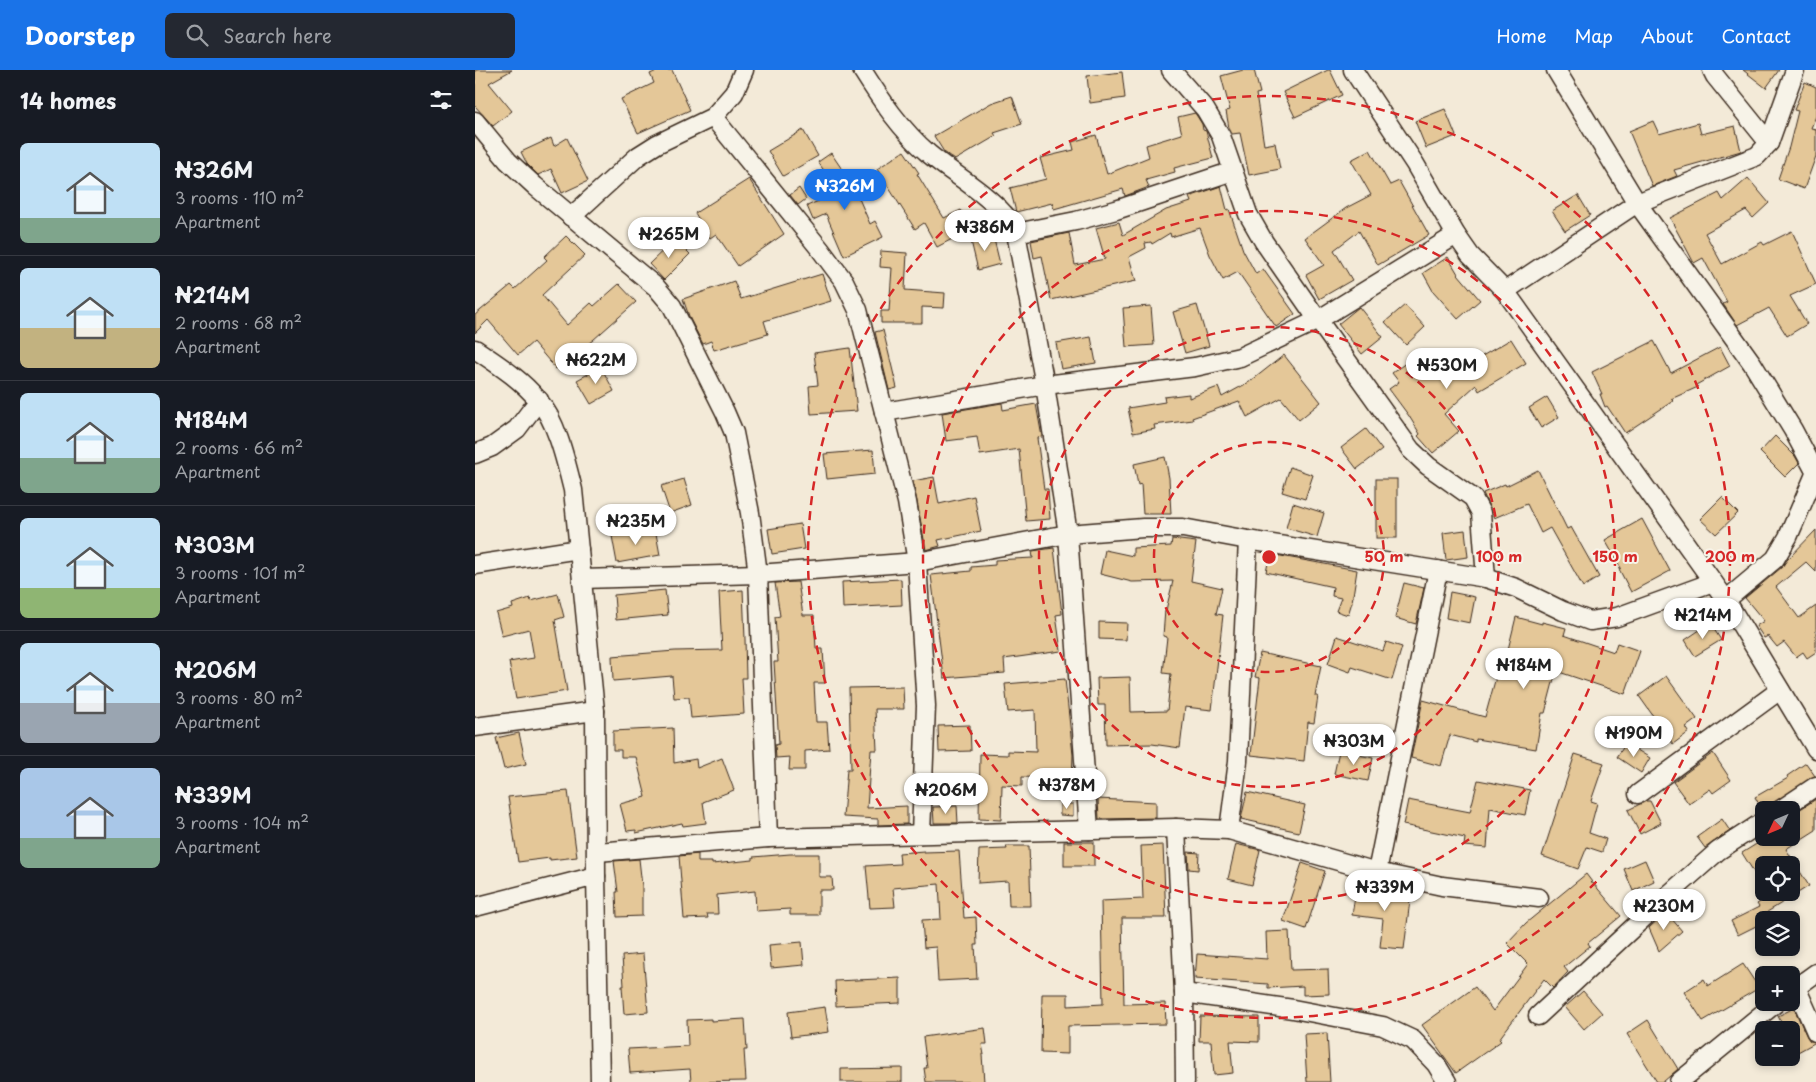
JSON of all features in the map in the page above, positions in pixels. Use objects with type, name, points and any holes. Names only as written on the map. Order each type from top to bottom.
[{"type":"street","points":[[571,217],[638,156],[657,144],[713,117],[734,93],[745,70]]},
{"type":"street","points":[[862,70],[885,106],[909,134],[929,153],[1005,215],[1016,233],[1045,385],[1068,534],[1089,830]]},
{"type":"street","points":[[1171,70],[1205,109],[1221,136],[1248,214],[1264,242],[1317,320],[1411,450],[1428,466],[1473,498],[1481,513],[1487,578]]},
{"type":"street","points":[[1353,70],[1415,164],[1456,235],[1470,255],[1505,291],[1726,600],[1816,749]]},
{"type":"street","points":[[1556,70],[1637,203],[1752,363],[1793,430],[1816,473],[1788,537],[1775,559],[1726,600]]},
{"type":"street","points":[[1711,70],[1769,143]]},
{"type":"street","points":[[1505,291],[1637,203],[1757,156],[1769,143],[1795,70]]},
{"type":"street","points":[[713,117],[844,281],[858,310],[907,502],[917,562],[926,706],[921,834]]},
{"type":"street","points":[[475,121],[508,161],[571,217],[656,287],[672,306],[734,433],[750,513],[758,574],[768,838]]},
{"type":"street","points":[[1016,233],[1076,221],[1116,210],[1233,171]]},
{"type":"street","points":[[884,412],[1045,385],[1195,367],[1240,357],[1317,320],[1456,235]]},
{"type":"street","points":[[475,349],[503,368],[539,400],[555,429],[565,456],[573,490],[595,711],[600,1082]]},
{"type":"street","points":[[475,454],[492,448],[517,429],[539,400]]},
{"type":"street","points":[[582,579],[758,574],[917,562],[1068,534],[1143,528],[1183,528],[1487,578],[1516,588],[1563,611],[1589,621],[1617,617],[1713,582]]},
{"type":"street","points":[[1229,830],[1238,761],[1248,540]]},
{"type":"street","points":[[475,565],[579,549]]},
{"type":"street","points":[[1377,872],[1438,570]]},
{"type":"street","points":[[1639,794],[1780,690]]},
{"type":"street","points":[[475,728],[595,711]]},
{"type":"street","points":[[1794,801],[1816,786]]},
{"type":"street","points":[[1538,1016],[1718,851],[1755,827]]},
{"type":"street","points":[[1176,828],[1184,993],[1185,1082]]},
{"type":"street","points":[[597,852],[768,838],[1176,828],[1229,830],[1377,872],[1442,886],[1539,898]]},
{"type":"street","points":[[475,907],[596,876]]},
{"type":"street","points":[[1800,984],[1816,973]]},
{"type":"street","points":[[1184,993],[1293,1008],[1383,1026],[1413,1040],[1436,1064],[1447,1082]]},
{"type":"street","points":[[1800,1002],[1816,1032]]},
{"type":"street","points":[[1679,1082],[1766,1011]]},
{"type":"building","points":[[475,70],[512,70],[489,83],[512,111],[493,126],[475,106]]},
{"type":"building","points":[[659,70],[672,70],[690,110],[638,133],[621,99],[654,83],[650,74]]},
{"type":"building","points":[[1243,70],[1254,70],[1260,93],[1256,94],[1264,145],[1275,143],[1280,169],[1249,175],[1240,133],[1232,134],[1229,128],[1226,111],[1230,110],[1221,76]]},
{"type":"building","points":[[1330,70],[1342,95],[1295,117],[1283,92]]},
{"type":"building","points":[[1743,70],[1779,70],[1766,88]]},
{"type":"building","points":[[1122,72],[1125,98],[1090,103],[1087,76]]},
{"type":"building","points":[[1805,82],[1816,87],[1816,116],[1811,128],[1816,129],[1816,156],[1804,189],[1778,179],[1789,147],[1798,111],[1794,110]]},
{"type":"building","points":[[1012,96],[1022,124],[994,133],[996,136],[955,160],[944,152],[934,136],[991,103]]},
{"type":"building","points":[[1445,109],[1456,136],[1426,148],[1415,121]]},
{"type":"building","points":[[1195,113],[1202,124],[1203,130],[1206,131],[1213,158],[1174,168],[1175,172],[1146,180],[1149,187],[1125,196],[1123,189],[1054,209],[1052,203],[1016,212],[1010,188],[1046,179],[1040,158],[1074,150],[1072,142],[1096,135],[1107,174],[1149,157],[1146,145],[1182,134],[1178,117]]},
{"type":"building","points":[[1653,121],[1659,134],[1698,123],[1701,134],[1735,126],[1741,151],[1674,170],[1677,176],[1652,186],[1629,131]]},
{"type":"building","points":[[803,130],[818,156],[783,176],[768,151]]},
{"type":"building","points":[[551,138],[554,146],[567,138],[588,181],[562,193],[551,169],[538,175],[527,164],[521,152]]},
{"type":"building","points":[[1370,150],[1390,185],[1399,181],[1429,235],[1378,265],[1359,231],[1334,250],[1352,280],[1319,299],[1306,275],[1324,265],[1305,238],[1346,208],[1371,195],[1351,160]]},
{"type":"building","points":[[904,151],[919,173],[917,174],[944,218],[961,210],[971,229],[937,247],[924,223],[915,229],[877,169]]},
{"type":"building","points":[[831,153],[854,187],[870,224],[875,221],[883,237],[844,256],[826,214],[813,220],[807,206],[839,192],[818,162]]},
{"type":"building","points":[[1748,178],[1769,203],[1753,218],[1746,210],[1705,233],[1722,264],[1762,242],[1764,245],[1792,231],[1816,284],[1790,296],[1807,324],[1787,336],[1769,308],[1737,325],[1723,304],[1727,302],[1703,258],[1694,263],[1670,218],[1719,193],[1723,200]]},
{"type":"building","points":[[749,179],[784,234],[738,266],[716,234],[710,238],[695,213]]},
{"type":"building","points":[[1221,186],[1227,210],[1229,209],[1243,250],[1256,274],[1263,269],[1295,314],[1276,327],[1238,272],[1223,280],[1210,255],[1200,228],[1171,237],[1170,233],[1152,244],[1151,242],[1145,243],[1146,248],[1129,257],[1136,281],[1051,300],[1042,256],[1034,258],[1031,241],[1069,233],[1075,265],[1105,259],[1096,228],[1119,222],[1123,235],[1166,210],[1191,202],[1189,197]]},
{"type":"building","points":[[799,188],[806,199],[798,205],[790,195]]},
{"type":"building","points":[[1578,195],[1590,215],[1565,231],[1552,211]]},
{"type":"building","points":[[993,235],[1000,264],[978,270],[971,241]]},
{"type":"building","points":[[566,236],[585,255],[542,295],[567,325],[591,303],[594,306],[619,284],[636,302],[593,340],[556,369],[533,342],[518,355],[488,320],[475,333],[475,315],[511,285],[515,289],[547,260],[544,257]]},
{"type":"building","points":[[675,239],[690,254],[664,280],[649,264]]},
{"type":"building","points":[[881,251],[907,253],[905,290],[945,293],[944,308],[922,307],[922,323],[881,323],[881,311],[889,311],[892,268],[880,267]]},
{"type":"building","points":[[1448,257],[1458,274],[1480,300],[1458,319],[1433,291],[1423,273]]},
{"type":"building","points":[[822,274],[831,301],[764,321],[768,334],[714,350],[711,341],[703,344],[690,319],[683,299],[734,281],[741,299]]},
{"type":"building","points":[[1197,305],[1209,346],[1185,353],[1173,312]]},
{"type":"building","points":[[1405,305],[1425,327],[1406,345],[1385,322]]},
{"type":"building","points":[[1151,306],[1154,345],[1126,347],[1123,308]]},
{"type":"building","points":[[1359,307],[1383,337],[1362,354],[1338,324]]},
{"type":"building","points":[[883,330],[897,388],[889,390],[875,332]]},
{"type":"building","points":[[1091,337],[1096,363],[1061,369],[1056,343]]},
{"type":"building","points":[[1511,339],[1526,363],[1479,391],[1476,385],[1444,414],[1459,431],[1433,453],[1418,436],[1420,434],[1409,416],[1389,389],[1399,382],[1392,373],[1421,352],[1441,379],[1448,373],[1450,375]]},
{"type":"building","points":[[1654,341],[1671,373],[1720,347],[1730,366],[1696,385],[1698,387],[1671,399],[1673,401],[1625,433],[1607,406],[1605,407],[1600,394],[1602,394],[1592,372]]},
{"type":"building","points":[[850,348],[857,411],[811,414],[809,386],[818,385],[814,353]]},
{"type":"building","points":[[1284,355],[1321,402],[1299,420],[1281,398],[1247,417],[1239,401],[1192,418],[1193,420],[1154,425],[1155,429],[1133,433],[1128,408],[1165,402],[1164,397],[1189,394],[1189,398],[1218,387],[1222,397],[1251,381]]},
{"type":"building","points":[[601,367],[614,391],[591,404],[577,380]]},
{"type":"building","points":[[1547,397],[1559,417],[1541,428],[1529,408]]},
{"type":"building","points":[[1002,403],[1003,410],[1036,404],[1042,437],[1037,438],[1044,489],[1048,489],[1050,519],[1026,521],[1019,449],[980,455],[977,437],[946,441],[942,413]]},
{"type":"building","points":[[1366,429],[1382,450],[1357,469],[1341,448]]},
{"type":"building","points":[[1775,436],[1795,456],[1799,463],[1785,477],[1760,452]]},
{"type":"building","points":[[873,450],[875,474],[827,479],[824,454]]},
{"type":"building","points":[[1165,457],[1169,478],[1171,514],[1143,514],[1141,484],[1138,485],[1134,464]]},
{"type":"building","points":[[1290,467],[1313,475],[1305,499],[1282,492]]},
{"type":"building","points":[[1538,470],[1567,529],[1571,527],[1599,577],[1583,587],[1550,528],[1541,533],[1527,504],[1494,518],[1483,493],[1505,484],[1506,486]]},
{"type":"building","points":[[934,477],[939,504],[974,496],[981,531],[938,540],[940,546],[926,550],[913,481]]},
{"type":"building","points":[[684,479],[692,505],[670,513],[661,486]]},
{"type":"building","points":[[1376,479],[1397,479],[1397,538],[1376,538]]},
{"type":"building","points":[[1722,497],[1738,513],[1716,534],[1700,519]]},
{"type":"building","points":[[1293,503],[1324,513],[1317,537],[1286,528]]},
{"type":"building","points":[[1642,519],[1670,571],[1631,592],[1619,569],[1621,568],[1605,540]]},
{"type":"building","points":[[800,524],[804,549],[772,554],[768,529]]},
{"type":"building","points":[[655,528],[660,555],[617,563],[612,536]]},
{"type":"building","points":[[1465,530],[1468,557],[1446,560],[1443,533]]},
{"type":"building","points":[[1816,530],[1816,572],[1806,562],[1776,587],[1799,618],[1816,606],[1816,652],[1807,658],[1803,652],[1796,657],[1784,642],[1777,647],[1768,636],[1764,638],[1756,626],[1764,621],[1745,598],[1782,567]]},
{"type":"building","points":[[1172,539],[1196,542],[1191,581],[1222,588],[1216,614],[1223,615],[1212,710],[1185,707],[1180,748],[1152,744],[1106,745],[1105,705],[1098,705],[1097,678],[1130,677],[1131,712],[1167,711],[1171,674],[1163,673],[1167,637],[1163,636],[1165,610],[1173,581],[1132,582],[1100,574],[1105,550],[1133,556],[1133,548],[1171,546]]},
{"type":"building","points":[[1054,548],[1062,614],[1056,615],[1061,651],[1004,659],[1005,673],[944,678],[931,575],[971,571],[971,567],[995,565],[995,560],[1033,558],[1032,551]]},
{"type":"building","points":[[1270,554],[1357,570],[1348,615],[1336,611],[1341,598],[1332,596],[1333,587],[1266,572]]},
{"type":"building","points":[[901,579],[902,605],[843,608],[842,582]]},
{"type":"building","points":[[798,582],[803,615],[814,615],[816,649],[823,649],[825,683],[814,683],[816,722],[827,722],[829,749],[805,751],[805,770],[789,770],[790,757],[776,758],[775,745],[779,744],[774,662],[778,662],[775,617],[780,616],[775,583]]},
{"type":"building","points":[[1404,583],[1424,588],[1416,624],[1395,618]]},
{"type":"building","points":[[665,590],[668,615],[616,620],[614,595]]},
{"type":"building","points":[[743,590],[746,678],[742,678],[744,714],[691,718],[689,697],[674,698],[672,676],[613,681],[612,656],[675,651],[722,650],[719,592]]},
{"type":"building","points":[[1450,592],[1475,597],[1470,623],[1446,618]]},
{"type":"building","points":[[558,594],[564,617],[555,620],[567,691],[516,699],[509,662],[534,658],[529,629],[502,636],[496,613],[513,608],[512,604],[530,598],[531,601]]},
{"type":"building","points":[[1516,617],[1566,628],[1564,635],[1614,652],[1617,643],[1640,651],[1625,694],[1556,671],[1545,713],[1542,713],[1536,749],[1476,739],[1476,742],[1450,735],[1441,766],[1411,758],[1423,700],[1485,717],[1496,677],[1501,678]]},
{"type":"building","points":[[1099,622],[1127,623],[1126,640],[1099,639]]},
{"type":"building","points":[[1710,623],[1721,640],[1695,656],[1685,640]]},
{"type":"building","points":[[1337,636],[1383,651],[1386,642],[1402,647],[1392,680],[1352,667],[1350,672],[1328,664]]},
{"type":"building","points":[[1260,653],[1321,666],[1315,696],[1318,696],[1314,723],[1308,722],[1304,761],[1251,755],[1260,678],[1255,677]]},
{"type":"building","points":[[1666,676],[1697,719],[1686,727],[1689,732],[1673,744],[1639,696]]},
{"type":"building","points":[[1065,679],[1073,755],[1072,779],[1022,777],[1022,786],[1002,785],[1001,820],[979,819],[980,754],[1008,755],[1008,751],[1036,752],[1035,710],[1008,712],[1005,684]]},
{"type":"building","points":[[903,687],[904,709],[875,709],[877,750],[871,750],[867,808],[907,806],[907,824],[878,825],[878,819],[843,817],[847,769],[851,769],[849,688]]},
{"type":"building","points":[[970,725],[971,751],[939,752],[938,726]]},
{"type":"building","points":[[673,728],[674,763],[696,759],[697,768],[722,758],[734,790],[703,802],[706,823],[683,826],[682,823],[636,833],[636,830],[627,831],[620,804],[646,797],[636,757],[621,757],[621,750],[613,750],[613,731]]},
{"type":"building","points":[[519,733],[526,764],[504,769],[496,738]]},
{"type":"building","points":[[1626,743],[1650,758],[1641,773],[1617,757]]},
{"type":"building","points":[[1339,751],[1373,758],[1368,781],[1334,774]]},
{"type":"building","points":[[1713,753],[1731,780],[1713,793],[1710,789],[1689,804],[1673,782]]},
{"type":"building","points":[[1575,754],[1604,763],[1591,801],[1597,803],[1589,833],[1606,839],[1602,852],[1587,847],[1578,869],[1542,856]]},
{"type":"building","points":[[1806,763],[1815,776],[1776,801],[1757,801],[1755,797],[1788,778],[1787,776]]},
{"type":"building","points":[[1478,780],[1530,790],[1525,815],[1490,808],[1487,848],[1464,846],[1465,838],[1403,825],[1408,800],[1470,812]]},
{"type":"building","points":[[568,791],[577,857],[518,862],[508,797]]},
{"type":"building","points":[[1247,792],[1305,805],[1299,832],[1241,819]]},
{"type":"building","points":[[1098,799],[1156,802],[1156,818],[1099,819]]},
{"type":"building","points":[[1816,799],[1816,830],[1800,840],[1802,838],[1800,835],[1800,809]]},
{"type":"building","points":[[1646,801],[1650,801],[1661,823],[1640,834],[1628,810]]},
{"type":"building","points":[[1060,804],[1073,804],[1073,816],[1060,815]]},
{"type":"building","points":[[957,806],[958,823],[934,823],[933,807]]},
{"type":"building","points":[[1722,819],[1730,831],[1705,848],[1697,837]]},
{"type":"building","points":[[1064,842],[1094,842],[1094,866],[1064,866]]},
{"type":"building","points":[[1236,844],[1260,850],[1252,885],[1228,879]]},
{"type":"building","points":[[1163,845],[1166,918],[1122,918],[1124,1004],[1165,1003],[1166,1024],[1068,1026],[1068,1054],[1041,1053],[1042,994],[1068,994],[1068,1006],[1103,1004],[1101,901],[1143,899],[1141,846]]},
{"type":"building","points":[[1755,845],[1791,846],[1786,849],[1790,856],[1755,856],[1755,874],[1742,853]]},
{"type":"building","points":[[1006,846],[1029,846],[1031,906],[1009,906],[1008,881],[978,883],[979,850],[1007,849]]},
{"type":"building","points":[[959,851],[964,918],[976,917],[977,979],[938,981],[936,947],[924,948],[922,920],[941,919],[939,884],[893,888],[895,907],[870,908],[866,866],[900,864],[899,853]]},
{"type":"building","points":[[1188,852],[1199,853],[1198,870],[1189,869]]},
{"type":"building","points":[[698,854],[698,862],[712,862],[712,864],[753,860],[753,857],[819,854],[819,877],[832,877],[833,890],[819,890],[819,915],[790,915],[790,909],[756,911],[755,891],[717,895],[718,914],[707,914],[708,918],[684,919],[679,856]]},
{"type":"building","points":[[639,859],[642,886],[642,916],[617,917],[616,892],[618,892],[614,861]]},
{"type":"building","points":[[1645,860],[1654,881],[1633,891],[1624,869]]},
{"type":"building","points":[[1302,863],[1325,871],[1306,929],[1283,921]]},
{"type":"building","points":[[1800,872],[1809,886],[1800,892]]},
{"type":"building","points":[[1586,874],[1591,883],[1621,916],[1588,943],[1590,946],[1564,967],[1568,972],[1553,988],[1544,979],[1499,1039],[1501,1041],[1456,1073],[1422,1025],[1475,987],[1493,1011],[1528,964],[1507,943],[1526,923]]},
{"type":"building","points":[[1357,883],[1381,886],[1381,889],[1411,892],[1404,949],[1380,947],[1383,919],[1352,915]]},
{"type":"building","points":[[1762,901],[1785,901],[1769,911],[1755,911],[1755,926],[1738,935],[1731,921],[1759,907],[1757,904]]},
{"type":"building","points":[[1666,912],[1682,931],[1659,951],[1649,928]]},
{"type":"building","points":[[1289,931],[1291,970],[1328,969],[1329,994],[1303,995],[1303,986],[1268,988],[1268,984],[1195,979],[1197,954],[1267,959],[1266,932]]},
{"type":"building","points":[[802,942],[804,965],[771,968],[769,945]]},
{"type":"building","points":[[643,954],[648,1012],[624,1014],[622,956]]},
{"type":"building","points":[[1743,964],[1755,982],[1755,990],[1703,1021],[1684,992],[1704,979],[1708,986]]},
{"type":"building","points":[[900,978],[900,1003],[836,1006],[835,981]]},
{"type":"building","points":[[1583,991],[1602,1013],[1584,1029],[1565,1007]]},
{"type":"building","points":[[825,1007],[829,1032],[791,1037],[788,1012]]},
{"type":"building","points":[[1788,1011],[1795,1011],[1800,1021],[1780,1021],[1778,1016]]},
{"type":"building","points":[[1200,1016],[1259,1017],[1259,1042],[1230,1041],[1233,1073],[1214,1075],[1211,1041],[1199,1041]]},
{"type":"building","points":[[711,1019],[711,1021],[745,1019],[746,1081],[691,1082],[690,1069],[630,1073],[628,1049],[688,1046],[687,1020]]},
{"type":"building","points":[[1648,1020],[1678,1069],[1663,1082],[1657,1082],[1627,1034]]},
{"type":"building","points":[[1800,1021],[1810,1041],[1816,1042],[1800,1051]]},
{"type":"building","points":[[985,1028],[987,1044],[982,1044],[984,1082],[926,1082],[924,1068],[927,1068],[923,1037]]},
{"type":"building","points":[[1327,1033],[1330,1082],[1307,1082],[1304,1034]]},
{"type":"building","points":[[902,1068],[902,1082],[841,1082],[841,1069]]}]
